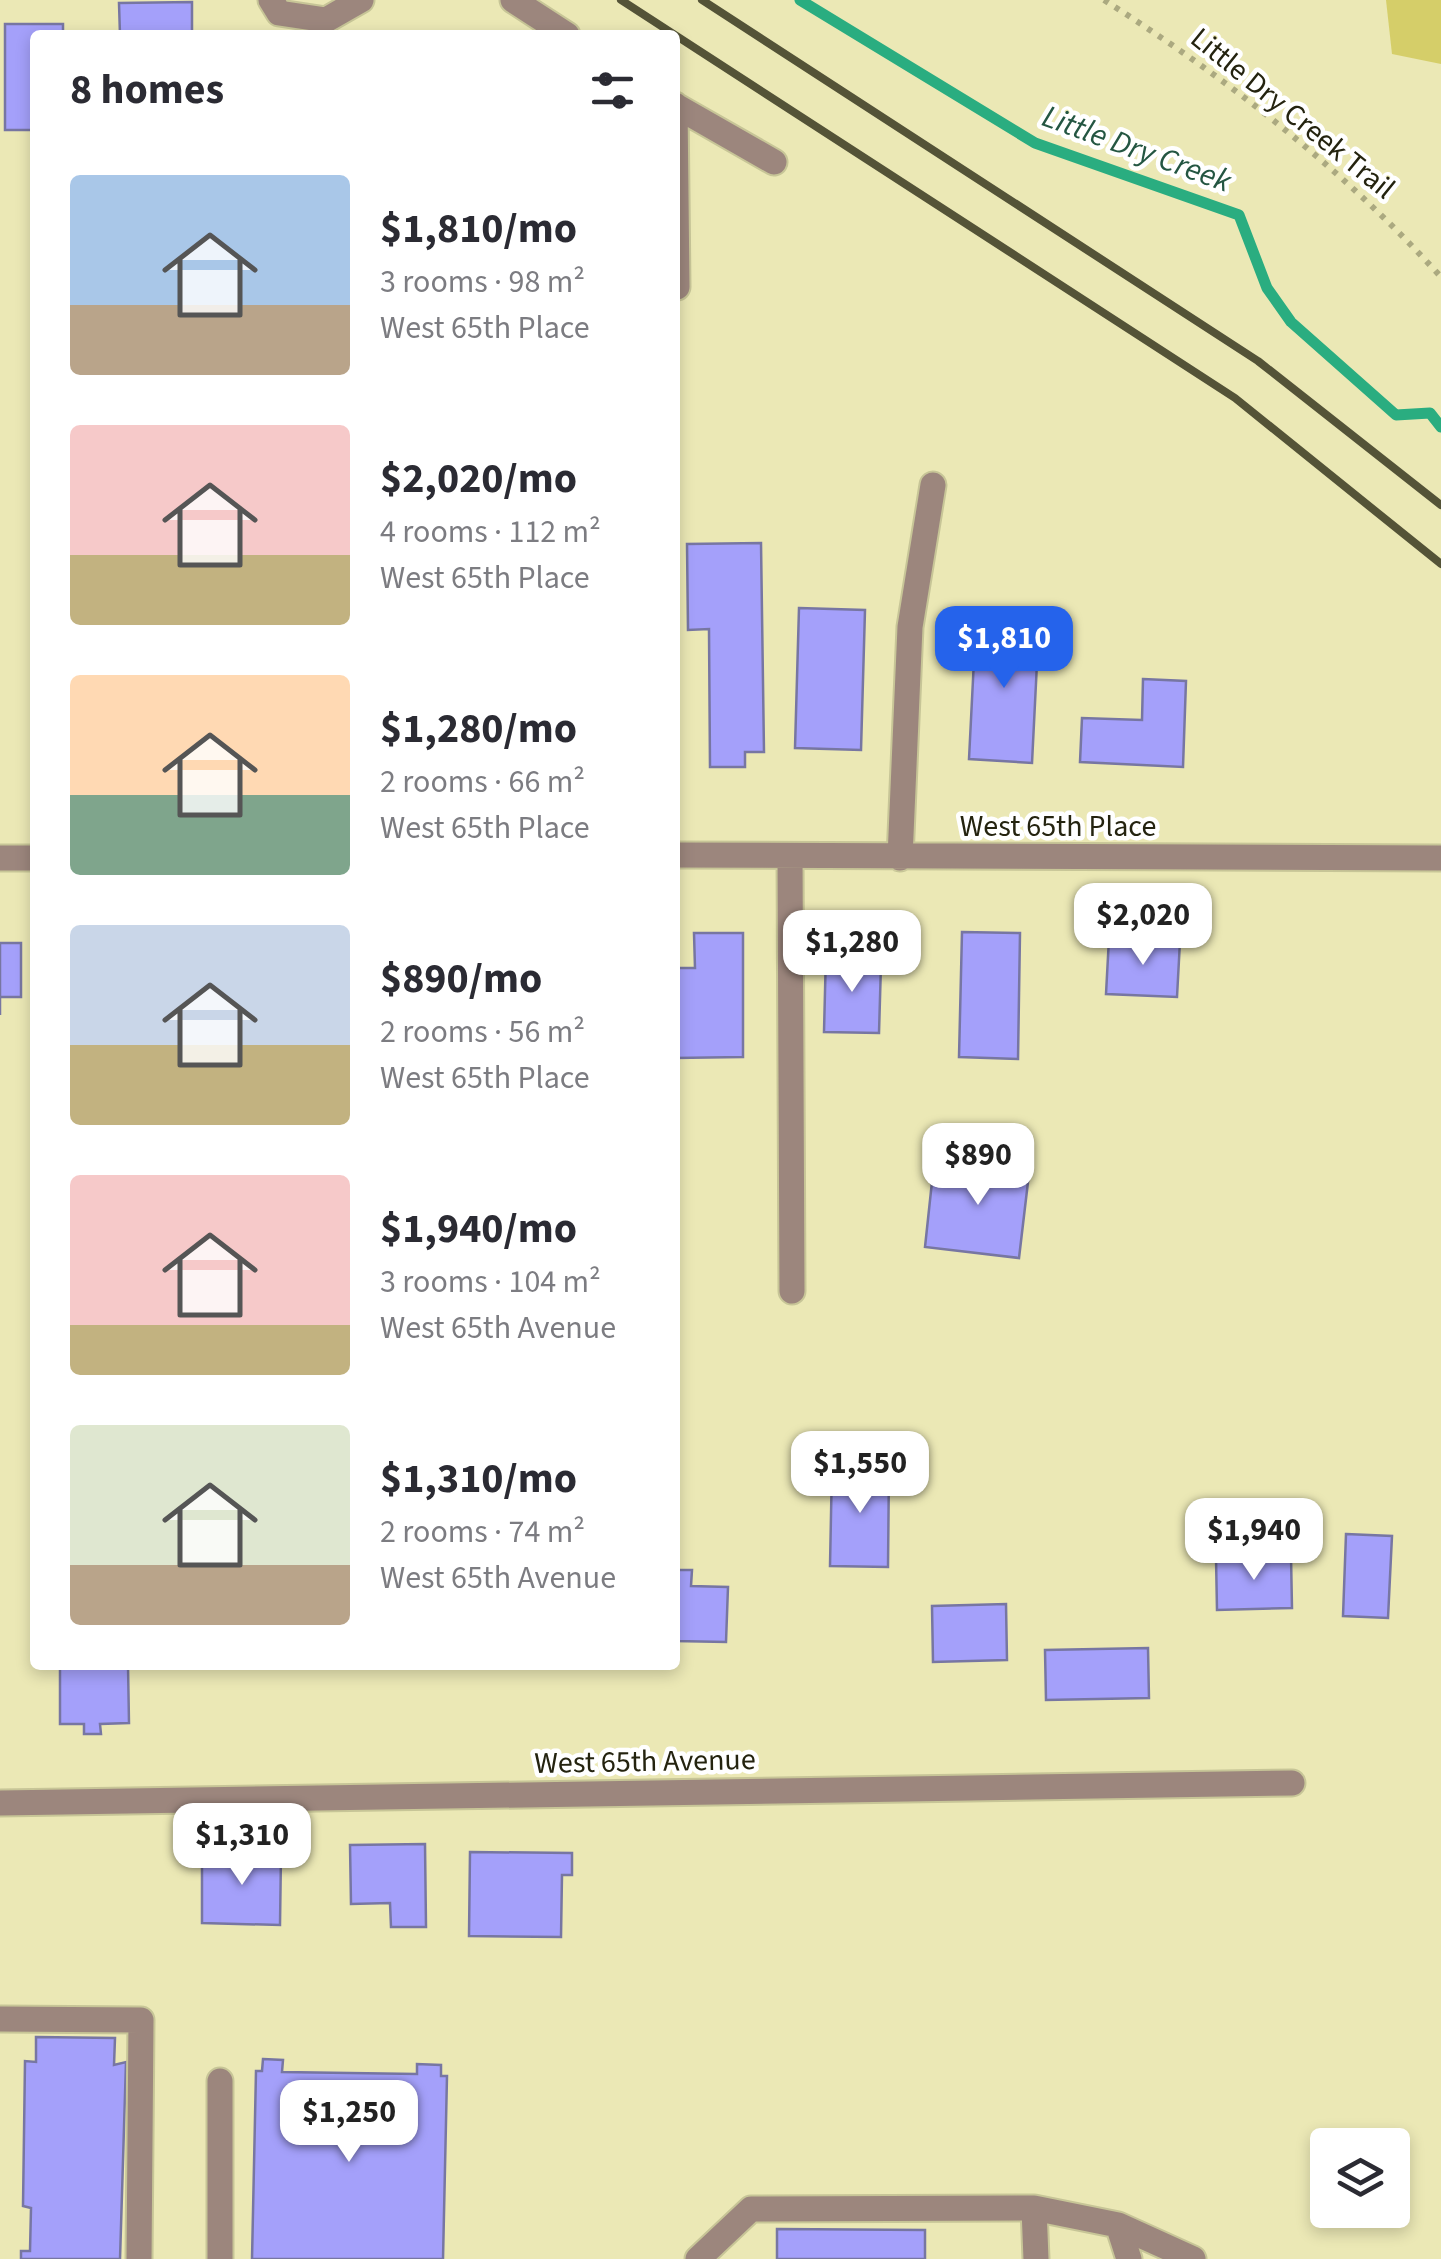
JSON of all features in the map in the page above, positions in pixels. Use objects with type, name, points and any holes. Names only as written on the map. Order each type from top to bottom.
[{"type":"street","points":[[271,0],[279,13],[326,20],[361,0]]},
{"type":"street","points":[[514,0],[559,30]]},
{"type":"street","points":[[680,108],[774,162]]},
{"type":"street","points":[[900,858],[910,627],[932,485]]},
{"type":"street","name":"West 65th Place","points":[[680,855],[1441,858]]},
{"type":"street","points":[[790,856],[792,1291]]},
{"type":"street","points":[[0,858],[30,858]]},
{"type":"street","name":"West 65th Avenue","points":[[0,1803],[1292,1784]]},
{"type":"street","points":[[0,2019],[142,2020],[139,2259]]},
{"type":"street","points":[[220,2082],[220,2259]]},
{"type":"street","points":[[1034,2208],[1036,2259]]},
{"type":"street","points":[[698,2259],[751,2209],[1034,2208],[1118,2225],[1193,2259]]},
{"type":"street","points":[[1118,2225],[1128,2259]]},
{"type":"path","name":"Little Dry Creek Trail","points":[[1104,0],[1202,62],[1388,219],[1441,277]]},
{"type":"shaded area","points":[[1386,0],[1441,0],[1441,64],[1392,54]]},
{"type":"building","points":[[192,2],[192,30],[120,30],[119,3]]},
{"type":"building","points":[[5,24],[63,24],[63,30],[30,30],[30,130],[5,130]]},
{"type":"building","points":[[761,543],[764,752],[745,752],[745,767],[710,767],[709,629],[688,630],[687,544]]},
{"type":"building","points":[[799,608],[865,610],[861,750],[795,748]]},
{"type":"building","points":[[976,620],[1039,623],[1032,763],[969,759]]},
{"type":"building","points":[[1143,679],[1186,681],[1183,767],[1080,762],[1082,718],[1142,720]]},
{"type":"building","points":[[962,932],[1020,933],[1018,1059],[959,1057]]},
{"type":"building","points":[[694,933],[743,933],[743,1057],[680,1058],[680,968],[695,968]]},
{"type":"building","points":[[1109,938],[1180,941],[1177,997],[1106,994]]},
{"type":"building","points":[[0,943],[21,943],[21,997],[0,997]]},
{"type":"building","points":[[826,952],[854,953],[854,963],[881,964],[879,1033],[824,1032]]},
{"type":"building","points":[[971,1159],[1030,1165],[1019,1258],[925,1247],[934,1163],[970,1167]]},
{"type":"building","points":[[832,1465],[889,1466],[888,1567],[830,1566]]},
{"type":"building","points":[[1346,1534],[1392,1536],[1388,1618],[1343,1616]]},
{"type":"building","points":[[1291,1556],[1292,1608],[1217,1610],[1216,1558]]},
{"type":"building","points":[[680,1570],[692,1570],[691,1586],[728,1587],[726,1642],[680,1641]]},
{"type":"building","points":[[1006,1604],[1007,1660],[933,1662],[932,1606]]},
{"type":"building","points":[[1148,1648],[1149,1698],[1046,1700],[1045,1650]]},
{"type":"building","points":[[60,1670],[128,1670],[129,1723],[100,1724],[101,1734],[84,1734],[84,1724],[60,1724]]},
{"type":"building","points":[[425,1844],[426,1927],[391,1927],[390,1903],[351,1904],[350,1845]]},
{"type":"building","points":[[246,1845],[266,1845],[266,1854],[281,1854],[280,1925],[202,1923],[202,1854],[246,1854]]},
{"type":"building","points":[[470,1852],[572,1853],[572,1875],[562,1875],[561,1937],[469,1936]]},
{"type":"building","points":[[36,2037],[115,2038],[114,2065],[126,2062],[120,2259],[21,2259],[21,2251],[30,2251],[31,2208],[23,2206],[25,2061],[36,2062]]},
{"type":"building","points":[[263,2059],[283,2060],[282,2072],[417,2074],[417,2064],[441,2065],[441,2076],[447,2076],[443,2259],[252,2259],[256,2071],[262,2071]]},
{"type":"building","points":[[777,2229],[925,2230],[925,2259],[777,2259]]},
{"type":"waterway","name":"Little Dry Creek","points":[[800,0],[1035,143],[1239,215],[1267,288],[1291,322],[1396,415],[1430,413],[1441,427]]},
{"type":"railway","points":[[621,0],[667,30]]},
{"type":"railway","points":[[702,0],[1258,361],[1441,505]]},
{"type":"railway","points":[[680,38],[1235,398],[1441,564]]}]
